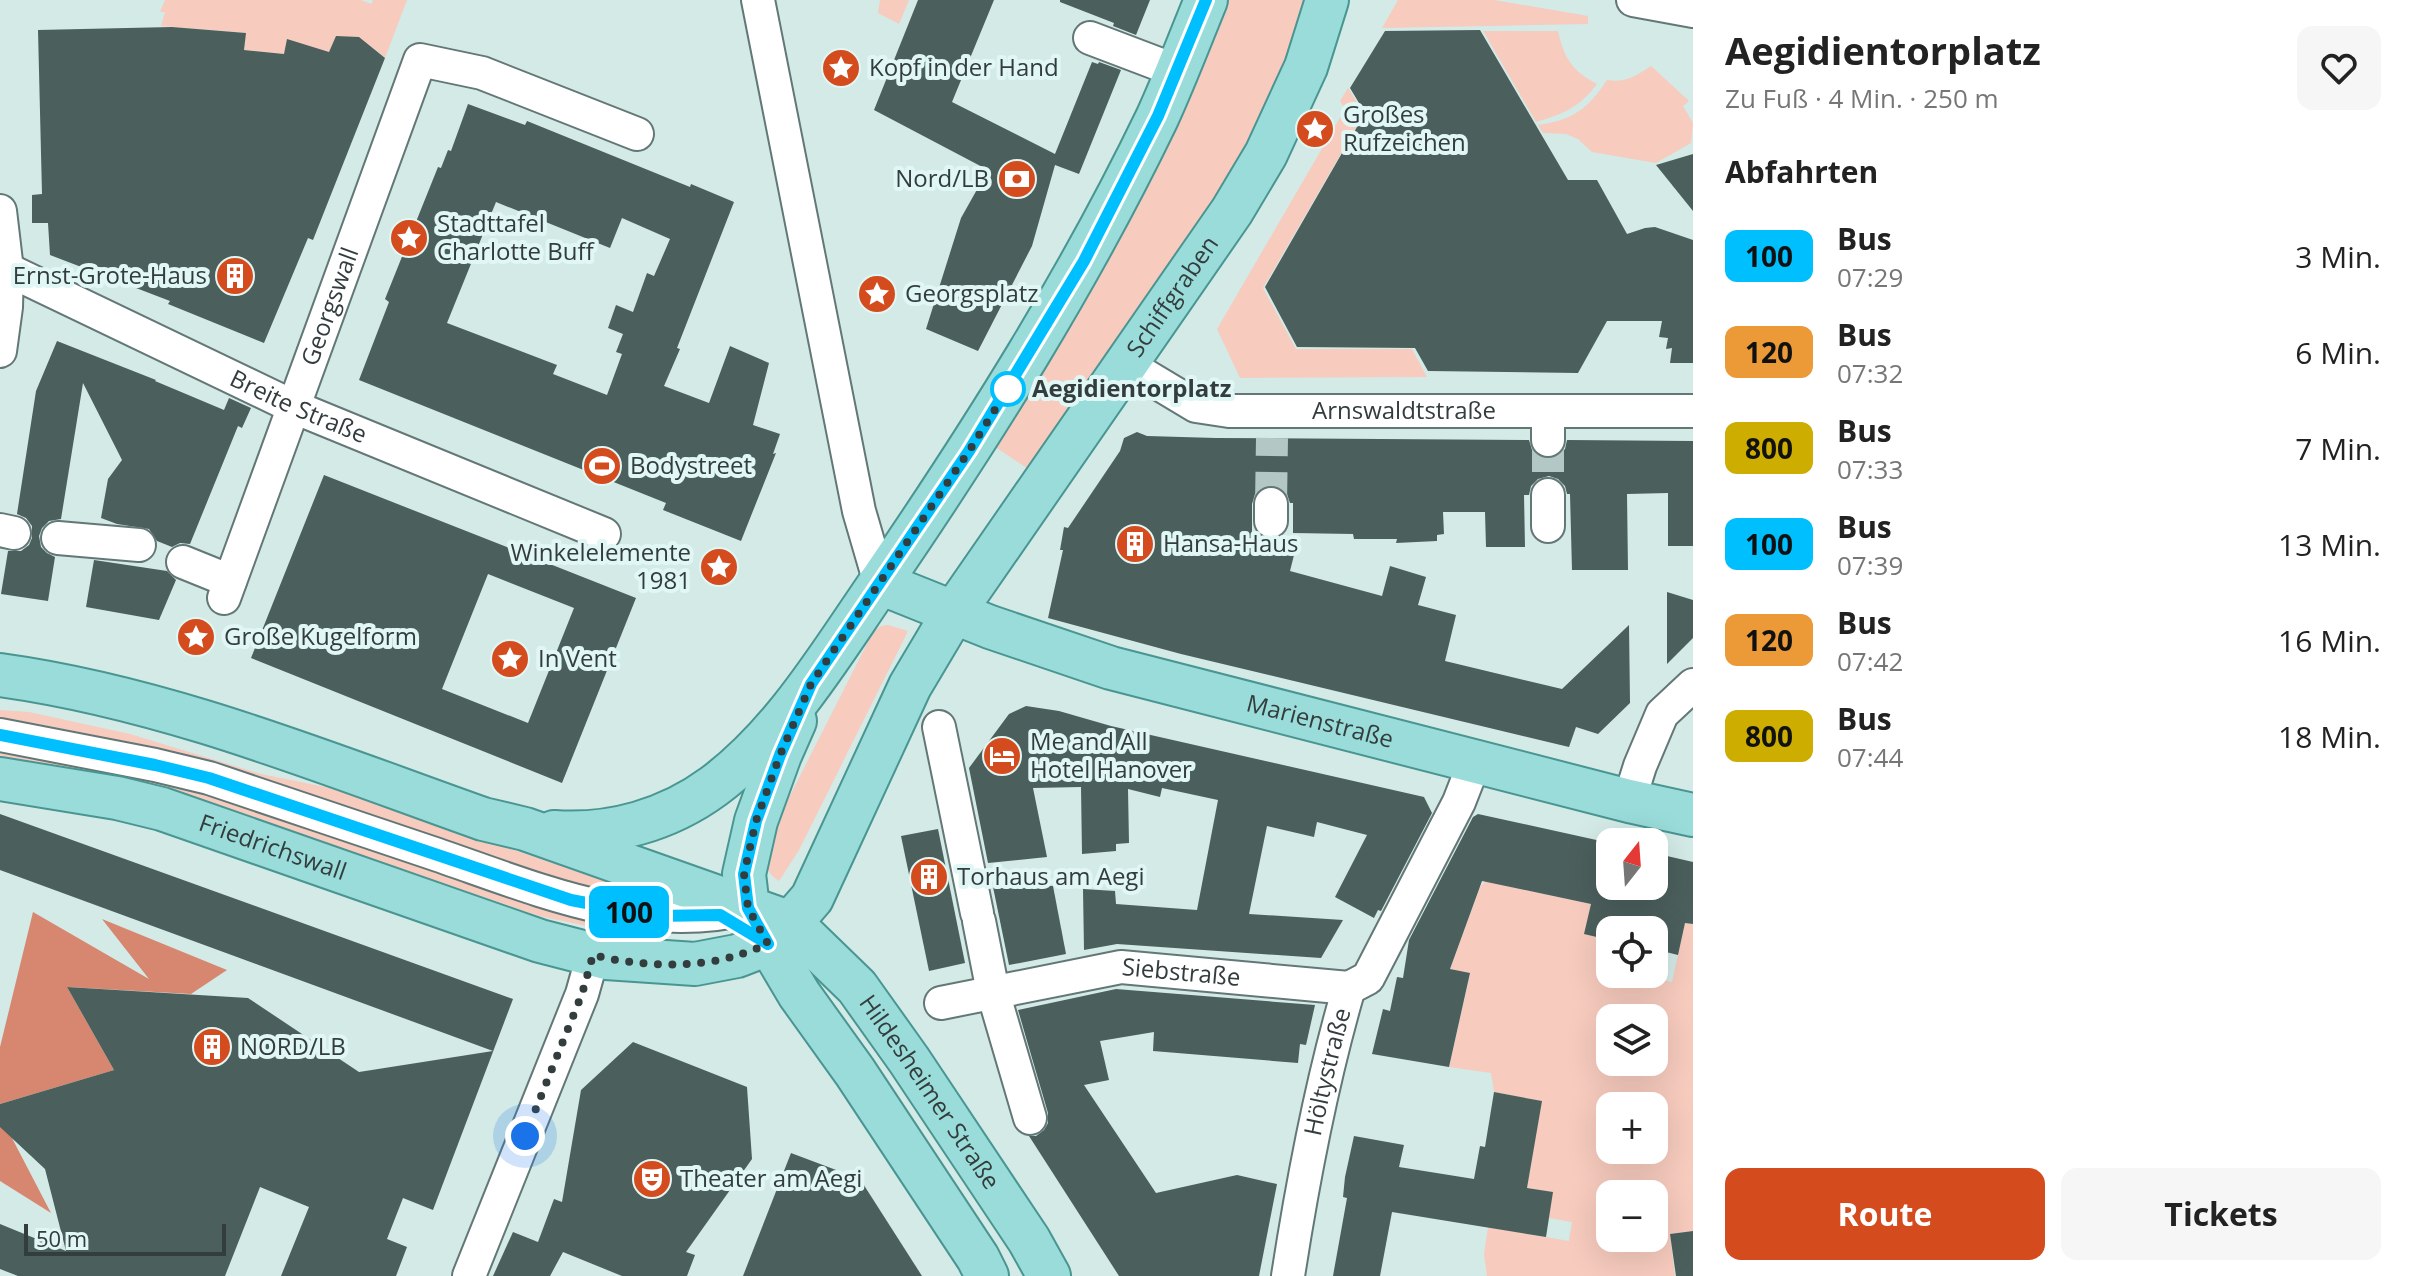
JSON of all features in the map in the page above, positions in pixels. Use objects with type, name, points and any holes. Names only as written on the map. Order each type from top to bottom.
[{"type":"main road","points":[[525,829],[599,832],[624,828],[665,813],[717,784],[759,745],[811,684],[969,451],[1084,261],[1158,116],[1206,0]]},
{"type":"main road","name":"Schiffgraben","points":[[954,612],[1232,211],[1266,154],[1306,67],[1327,0]]},
{"type":"main road","points":[[593,955],[695,964],[737,956],[780,933],[812,898],[910,686],[954,612],[880,583]]},
{"type":"main road","name":"Marienstraße","points":[[954,612],[1111,668],[1693,815]]},
{"type":"main road","points":[[0,675],[53,683],[220,726],[483,819],[525,829],[734,911],[780,933]]},
{"type":"main road","points":[[734,911],[756,821],[811,684]]},
{"type":"main road","name":"Friedrichswall","points":[[0,779],[117,798],[162,809],[540,941],[593,955]]},
{"type":"main road","name":"Hildesheimer Straße","points":[[780,933],[799,994],[855,1072],[987,1276]]},
{"type":"main road","name":"Hildesheimer Straße","points":[[780,933],[857,987],[935,1098],[1029,1240],[1049,1276]]},
{"type":"street","points":[[758,0],[859,511],[880,583]]},
{"type":"street","points":[[1633,0],[1677,6]]},
{"type":"street","points":[[1090,38],[1177,71]]},
{"type":"street","name":"Georgswall","points":[[183,562],[227,589],[420,60],[482,73],[637,134]]},
{"type":"street","points":[[0,211],[6,307],[0,351]]},
{"type":"street","name":"Breite Straße","points":[[4,268],[294,407],[604,534]]},
{"type":"street","name":"Arnswaldtstraße","points":[[1126,364],[1196,406],[1229,411],[1272,424],[1548,426],[1693,411]]},
{"type":"street","points":[[58,538],[139,545]]},
{"type":"street","points":[[1629,801],[1662,714],[1693,685]]},
{"type":"street","points":[[939,727],[978,917],[1004,990],[1030,1118]]},
{"type":"street","points":[[0,735],[209,778],[571,900],[654,916],[734,911]]},
{"type":"street","name":"Höltystraße","points":[[1288,1276],[1310,1145],[1349,988],[1368,978],[1459,802],[1475,761]]},
{"type":"street","points":[[469,1276],[582,994],[593,955]]},
{"type":"street","name":"Siebstraße","points":[[941,1003],[1121,967],[1349,988]]},
{"type":"shaded area","points":[[165,0],[361,0],[371,4],[373,0],[407,0],[385,58],[363,42],[336,36],[329,52],[284,54],[244,50],[245,33],[161,26],[165,12],[160,12]]},
{"type":"shaded area","points":[[880,0],[909,0],[899,24],[878,13]]},
{"type":"shaded area","points":[[1218,0],[1316,0],[1256,151],[1037,475],[988,442]]},
{"type":"shaded area","points":[[1398,0],[1494,0],[1588,16],[1588,24],[1382,28]]},
{"type":"shaded area","points":[[1483,31],[1558,31],[1570,63],[1597,84],[1570,109],[1536,122]]},
{"type":"shaded area","points":[[1651,66],[1689,101],[1683,106],[1693,123],[1691,143],[1656,163],[1592,152],[1578,139],[1566,134],[1543,133],[1538,125],[1578,112],[1607,80],[1625,80]]},
{"type":"shaded area","points":[[1348,88],[1364,114],[1263,288],[1296,349],[1412,349],[1427,377],[1240,378],[1217,329],[1345,109],[1340,101]]},
{"type":"shaded area","points":[[888,625],[908,631],[799,850],[779,881],[768,869],[766,843],[873,632]]},
{"type":"shaded area","points":[[0,710],[29,712],[130,734],[261,774],[330,788],[585,874],[614,877],[633,885],[625,934],[539,916],[236,812],[120,782],[0,760]]},
{"type":"shaded area","points":[[1494,873],[1511,887],[1591,904],[1585,934],[1596,937],[1596,988],[1668,988],[1685,923],[1693,924],[1693,1231],[1670,1234],[1675,1276],[1487,1276],[1484,1254],[1488,1227],[1569,1241],[1572,1222],[1549,1218],[1552,1192],[1527,1188],[1541,1101],[1494,1092],[1491,1073],[1449,1067],[1470,974],[1450,969],[1480,887]]},
{"type":"shaded area","points":[[33,912],[149,979],[102,919],[227,970],[191,994],[67,987],[114,1070],[0,1104],[0,1047]]},
{"type":"shaded area","points":[[0,1115],[51,1213],[0,1181]]},
{"type":"building","name":"Nord/LB","points":[[918,0],[994,0],[952,102],[1055,154],[1092,62],[1121,70],[1079,174],[1055,165],[1032,246],[978,351],[926,329],[961,218],[988,170],[874,110]]},
{"type":"building","points":[[1060,0],[1150,0],[1136,35]]},
{"type":"building","points":[[172,27],[246,33],[244,50],[284,54],[287,39],[329,52],[336,36],[359,37],[385,58],[313,240],[308,238],[264,343],[168,304],[170,301],[50,255],[48,223],[32,223],[32,195],[42,194],[38,30]]},
{"type":"building","points":[[1480,30],[1568,180],[1597,180],[1627,234],[1655,227],[1693,240],[1693,363],[1670,363],[1672,348],[1666,349],[1668,338],[1659,337],[1662,321],[1607,321],[1578,373],[1428,371],[1415,348],[1297,347],[1265,287],[1365,113],[1350,88],[1385,31]]},
{"type":"building","points":[[468,104],[525,125],[527,121],[734,202],[664,386],[709,403],[730,346],[769,363],[753,425],[780,434],[773,454],[776,453],[741,541],[663,510],[666,503],[359,380],[389,302],[385,299],[438,167],[441,168],[448,150],[451,151]],"holes":[[[496,202],[610,248],[622,218],[670,239],[654,276],[647,273],[633,312],[616,305],[608,328],[623,334],[616,352],[622,354],[607,395],[553,374],[557,365],[447,323]]]},
{"type":"building","points":[[1693,154],[1693,211],[1656,165]]},
{"type":"building","points":[[57,341],[224,410],[229,398],[251,408],[242,428],[238,426],[190,544],[180,543],[172,547],[157,541],[149,529],[101,518],[108,479],[122,460],[83,383],[61,519],[49,521],[39,536],[41,547],[55,557],[48,601],[1,594],[8,551],[21,551],[32,538],[32,526],[26,518],[17,514],[36,391]]},
{"type":"building","points":[[1137,432],[1147,436],[1216,438],[1529,440],[1532,450],[1539,457],[1547,459],[1558,456],[1565,449],[1567,440],[1693,441],[1693,546],[1668,546],[1668,493],[1627,494],[1628,570],[1572,570],[1570,494],[1558,479],[1549,476],[1538,479],[1531,486],[1529,495],[1524,495],[1525,547],[1486,547],[1485,512],[1443,512],[1444,534],[1437,535],[1437,541],[1396,543],[1397,539],[1354,539],[1353,534],[1293,533],[1293,503],[1290,503],[1287,494],[1280,487],[1272,485],[1262,487],[1255,494],[1252,544],[1295,551],[1290,571],[1382,596],[1390,566],[1426,577],[1418,605],[1456,615],[1445,661],[1562,689],[1629,625],[1630,703],[1598,734],[1576,727],[1569,747],[1181,654],[1048,618],[1063,550],[1060,550],[1064,527],[1068,528],[1120,451],[1124,438]]},
{"type":"building","points":[[324,475],[636,598],[562,783],[251,658]],"holes":[[[488,574],[574,608],[528,723],[442,689]]]},
{"type":"building","points":[[94,560],[167,571],[176,580],[159,620],[86,607]]},
{"type":"building","points":[[1667,592],[1693,600],[1693,638],[1667,664]]},
{"type":"building","points":[[1026,706],[1059,711],[1111,726],[1424,797],[1432,813],[1381,911],[1378,910],[1374,918],[1335,897],[1367,835],[1317,822],[1314,837],[1267,826],[1249,914],[1343,920],[1321,958],[1117,944],[1084,950],[1083,889],[1115,891],[1116,904],[1197,910],[1218,800],[1162,788],[1160,797],[1128,789],[1129,843],[1116,844],[1116,851],[1082,854],[1081,787],[1033,788],[1047,857],[988,863],[969,768],[1009,714]]},
{"type":"building","name":"NORD/LB","points":[[0,814],[513,999],[433,1210],[403,1198],[387,1239],[407,1247],[396,1276],[281,1276],[309,1207],[260,1187],[225,1276],[18,1276],[0,1269],[0,1224],[66,1251],[45,1169],[0,1127],[0,1104],[114,1070],[67,987],[248,998],[359,1072],[493,1051],[0,870]]},
{"type":"building","points":[[1478,814],[1596,840],[1596,900],[1668,900],[1668,856],[1693,862],[1693,924],[1685,923],[1678,955],[1668,952],[1668,916],[1596,916],[1596,937],[1584,934],[1591,904],[1482,881],[1450,969],[1470,973],[1449,1067],[1372,1054],[1383,1009],[1390,1011],[1397,977],[1403,978],[1409,940],[1473,817]]},
{"type":"building","name":"Torhaus am Aegi","points":[[938,829],[965,963],[929,971],[901,836]]},
{"type":"building","points":[[992,882],[1053,886],[1066,954],[1009,965]]},
{"type":"building","points":[[1116,989],[1315,1005],[1306,1045],[1300,1044],[1298,1063],[1153,1051],[1154,1032],[1100,1041],[1109,1080],[1084,1085],[1156,1193],[1237,1175],[1277,1184],[1259,1276],[1119,1276],[1029,1136],[1036,1136],[1044,1130],[1048,1113],[1018,1010]]},
{"type":"building","name":"Theater am Aegi","points":[[633,1042],[747,1087],[752,1159],[686,1252],[695,1255],[687,1276],[622,1276],[563,1252],[550,1276],[493,1276],[513,1232],[538,1242],[554,1199],[562,1202],[581,1090]]},
{"type":"building","points":[[1494,1092],[1542,1101],[1527,1188],[1553,1192],[1546,1237],[1392,1212],[1380,1276],[1333,1276],[1347,1198],[1343,1197],[1345,1177],[1354,1136],[1404,1145],[1399,1167],[1474,1179],[1480,1146],[1485,1147]]},
{"type":"building","points":[[791,1153],[860,1179],[922,1276],[743,1276]]},
{"type":"building","points":[[1693,1231],[1693,1276],[1676,1276],[1670,1234]]},
{"type":"tunnel","points":[[1271,504],[1272,438]]},
{"type":"tunnel","points":[[1548,440],[1548,495]]},
{"type":"bus line","name":"100","points":[[0,735],[209,778],[571,900],[654,916],[720,915],[768,944],[748,908],[744,874],[756,821],[811,684],[969,451],[1084,261],[1158,116],[1206,0]]},
{"type":"place","name":"Kopf in der Hand","points":[[841,68]]},
{"type":"place","name":"Großes Rufzeichen","points":[[1315,129]]},
{"type":"place","name":"Nord/LB","points":[[1017,179]]},
{"type":"place","name":"Stadttafel Charlotte Buff","points":[[409,238]]},
{"type":"place","name":"Ernst-Grote-Haus","points":[[235,276]]},
{"type":"place","name":"Georgsplatz","points":[[877,294]]},
{"type":"place","name":"Aegidientorplatz","points":[[1008,389]]},
{"type":"place","name":"Bodystreet","points":[[602,466]]},
{"type":"place","name":"Hansa-Haus","points":[[1135,544]]},
{"type":"place","name":"Winkelelemente 1981","points":[[719,567]]},
{"type":"place","name":"Große Kugelform","points":[[196,637]]},
{"type":"place","name":"In Vent","points":[[510,659]]},
{"type":"place","name":"Me and All Hotel Hanover","points":[[1002,756]]},
{"type":"place","name":"Torhaus am Aegi","points":[[929,877]]},
{"type":"place","name":"NORD/LB","points":[[212,1047]]},
{"type":"place","name":"Theater am Aegi","points":[[652,1179]]},
{"type":"route","points":[[525,1136],[582,994],[593,955],[695,964],[737,956],[768,944],[748,908],[744,874],[756,821],[780,755],[811,684],[1008,389]]}]
